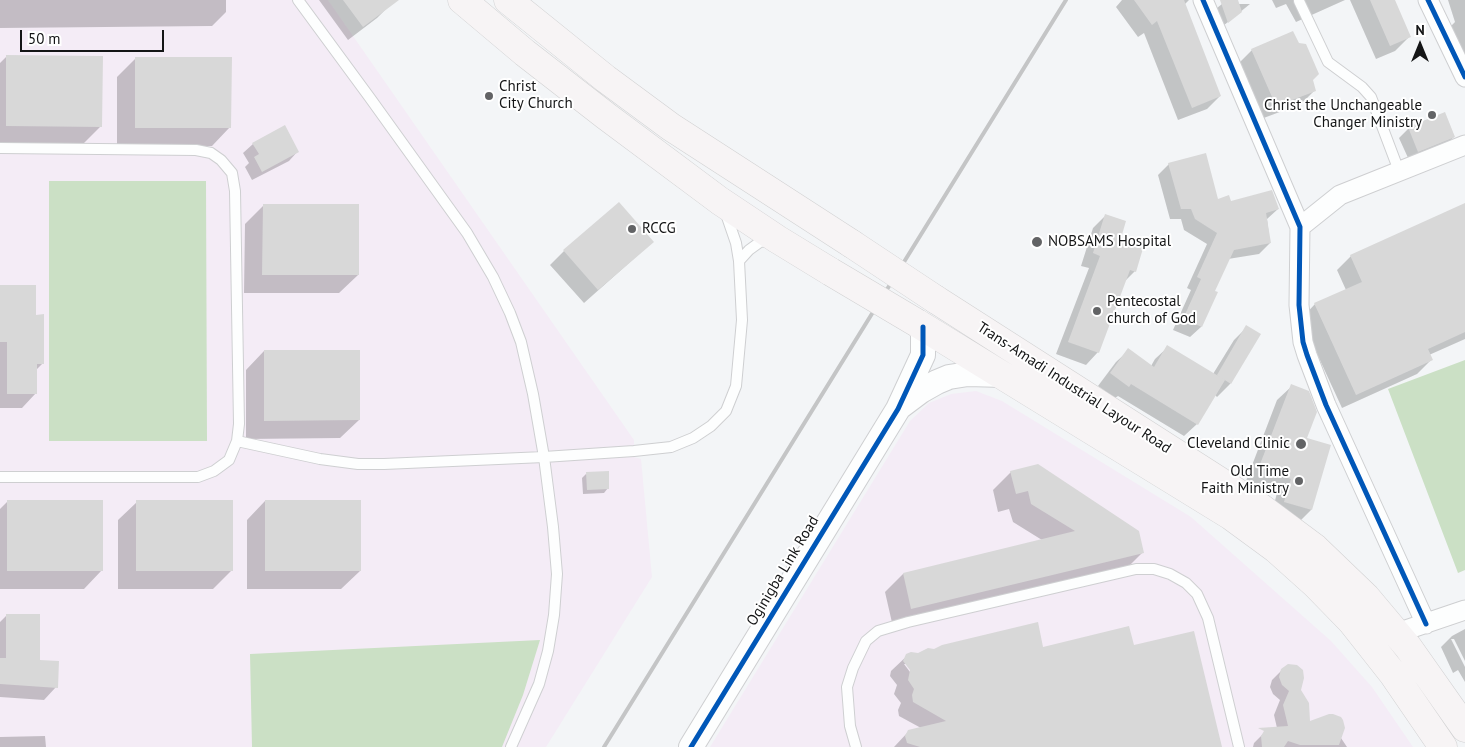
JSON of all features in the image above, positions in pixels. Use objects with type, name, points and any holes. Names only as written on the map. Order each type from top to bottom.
[{"type":"main road","name":"Trans-Amadi Industrial Layour Road","points":[[462,0],[525,53],[720,201],[777,239],[1231,516],[1276,549],[1315,584],[1352,622],[1393,674],[1443,747]]},
{"type":"main road","name":"Trans-Amadi Industrial Layour Road","points":[[508,0],[606,79],[671,127],[1260,507],[1315,548],[1366,597],[1408,646],[1465,728]]},
{"type":"street","points":[[1203,0],[1300,227],[1299,305],[1303,342],[1307,355],[1326,405],[1426,624]]},
{"type":"street","points":[[1428,0],[1465,77]]},
{"type":"street","points":[[1300,227],[1340,195],[1465,145]]},
{"type":"street","points":[[898,409],[923,355],[920,325]]},
{"type":"street","points":[[898,409],[921,391],[949,377],[968,374],[1003,376]]},
{"type":"street","name":"Oginigba Link Road","points":[[690,747],[898,409]]},
{"type":"street","points":[[1397,634],[1465,610]]},
{"type":"lane","points":[[298,0],[467,233],[493,277],[510,313],[520,342],[533,394],[544,457],[554,527],[557,574],[554,615],[548,651],[539,684],[510,747]]},
{"type":"lane","points":[[1299,1],[1328,62],[1362,87],[1371,97],[1399,171]]},
{"type":"lane","points":[[0,148],[196,150],[211,153],[221,160],[232,173],[236,191],[239,424],[237,441],[229,460],[214,471],[198,477],[0,477]]},
{"type":"lane","points":[[237,441],[320,459],[358,464],[384,464],[634,451],[671,447],[693,438],[711,426],[726,412],[736,386],[742,320],[739,261],[730,223],[720,201]]},
{"type":"lane","points":[[739,261],[760,242],[777,239]]},
{"type":"lane","points":[[856,747],[850,726],[848,687],[853,668],[866,641],[878,631],[908,622],[1136,569],[1154,569],[1170,574],[1186,583],[1198,594],[1208,618],[1239,747]]},
{"type":"shaded area","points":[[0,0],[328,0],[634,440],[634,457],[641,459],[652,577],[546,747],[0,747]]},
{"type":"shaded area","points":[[976,391],[1002,401],[1191,517],[1331,641],[1372,687],[1413,747],[710,747],[910,421],[929,403],[951,394]]},
{"type":"green space","points":[[49,181],[206,181],[207,441],[49,441]]},
{"type":"green space","points":[[1465,360],[1465,570],[1458,573],[1388,389]]},
{"type":"green space","points":[[540,640],[523,695],[502,747],[252,747],[250,654]]},
{"type":"building","points":[[343,0],[399,0],[363,27]]},
{"type":"building","points":[[1134,0],[1184,0],[1221,96],[1192,108],[1157,21],[1152,25]]},
{"type":"building","points":[[1220,0],[1238,0],[1242,12],[1228,23]]},
{"type":"building","points":[[1370,0],[1395,0],[1411,37],[1390,46]]},
{"type":"building","points":[[1293,31],[1299,43],[1306,44],[1319,74],[1313,80],[1316,91],[1276,106],[1251,49]]},
{"type":"building","points":[[6,55],[103,56],[102,127],[6,126]]},
{"type":"building","points":[[135,57],[232,57],[231,128],[135,128]]},
{"type":"building","points":[[1445,112],[1455,137],[1418,152],[1408,127]]},
{"type":"building","points":[[285,125],[299,152],[262,172],[254,157],[259,154],[252,143]]},
{"type":"building","points":[[1206,153],[1218,199],[1229,195],[1231,201],[1272,190],[1279,209],[1266,213],[1271,243],[1234,250],[1215,291],[1218,292],[1202,327],[1183,319],[1201,279],[1197,277],[1217,233],[1195,219],[1191,209],[1181,209],[1168,163]]},
{"type":"building","points":[[619,202],[654,242],[598,290],[563,250]]},
{"type":"building","points":[[1465,203],[1465,332],[1428,349],[1433,360],[1356,395],[1314,303],[1362,282],[1350,255]]},
{"type":"building","points":[[263,204],[359,204],[359,275],[262,275]]},
{"type":"building","points":[[1105,214],[1126,221],[1121,238],[1144,245],[1136,272],[1130,270],[1099,353],[1068,342],[1100,256],[1093,253]]},
{"type":"building","points":[[0,285],[36,285],[36,315],[44,314],[44,364],[37,364],[37,394],[7,394],[7,342],[0,342]]},
{"type":"building","points":[[1246,325],[1261,334],[1231,384],[1217,375]]},
{"type":"building","points":[[1167,345],[1225,380],[1198,425],[1131,384],[1129,387],[1110,373],[1128,348],[1154,367]]},
{"type":"building","points":[[264,350],[360,350],[360,420],[264,421]]},
{"type":"building","points":[[1291,384],[1309,391],[1317,412],[1307,438],[1331,445],[1312,510],[1284,502],[1291,479],[1259,467]]},
{"type":"building","points":[[1038,464],[1139,531],[1144,553],[911,609],[903,573],[1075,531],[1031,504],[1028,491],[1016,494],[1010,471]]},
{"type":"building","points":[[609,471],[609,489],[587,490],[586,472]]},
{"type":"building","points":[[7,500],[103,500],[103,571],[7,571]]},
{"type":"building","points":[[136,500],[233,500],[233,571],[136,571]]},
{"type":"building","points":[[265,500],[361,500],[361,571],[265,571]]},
{"type":"building","points":[[6,614],[40,614],[40,660],[59,661],[58,688],[0,684],[0,658],[6,658]]},
{"type":"building","points":[[1038,622],[1043,647],[1129,626],[1134,645],[1194,631],[1222,747],[920,747],[907,743],[905,736],[908,730],[946,721],[913,702],[912,695],[914,689],[908,680],[910,670],[903,661],[906,654],[911,652],[918,653],[928,648],[934,649],[942,645]]},
{"type":"building","points":[[1288,664],[1297,665],[1303,670],[1304,678],[1301,690],[1309,703],[1310,721],[1329,714],[1341,717],[1343,720],[1345,728],[1339,745],[1300,745],[1288,741],[1284,747],[1262,747],[1261,736],[1264,731],[1258,728],[1288,726],[1283,705],[1289,691],[1282,685],[1279,677],[1281,669]]},
{"type":"railway","points":[[604,747],[1066,0]]},
{"type":"cycle path","points":[[1203,0],[1300,227],[1299,305],[1303,342],[1307,355],[1326,405],[1426,624]]},
{"type":"cycle path","points":[[1428,0],[1465,77]]},
{"type":"cycle path","points":[[691,747],[898,409],[923,355],[923,327]]},
{"type":"place","name":"Christ City Church","points":[[489,96]]},
{"type":"place","name":"Christ the Unchangeable Changer Ministry","points":[[1432,115]]},
{"type":"place","name":"RCCG","points":[[632,229]]},
{"type":"place","name":"NOBSAMS Hospital","points":[[1037,242]]},
{"type":"place","name":"Pentecostal church of God","points":[[1097,311]]},
{"type":"place","name":"Cleveland Clinic","points":[[1301,444]]},
{"type":"place","name":"Old Time Faith Ministry","points":[[1299,481]]}]
